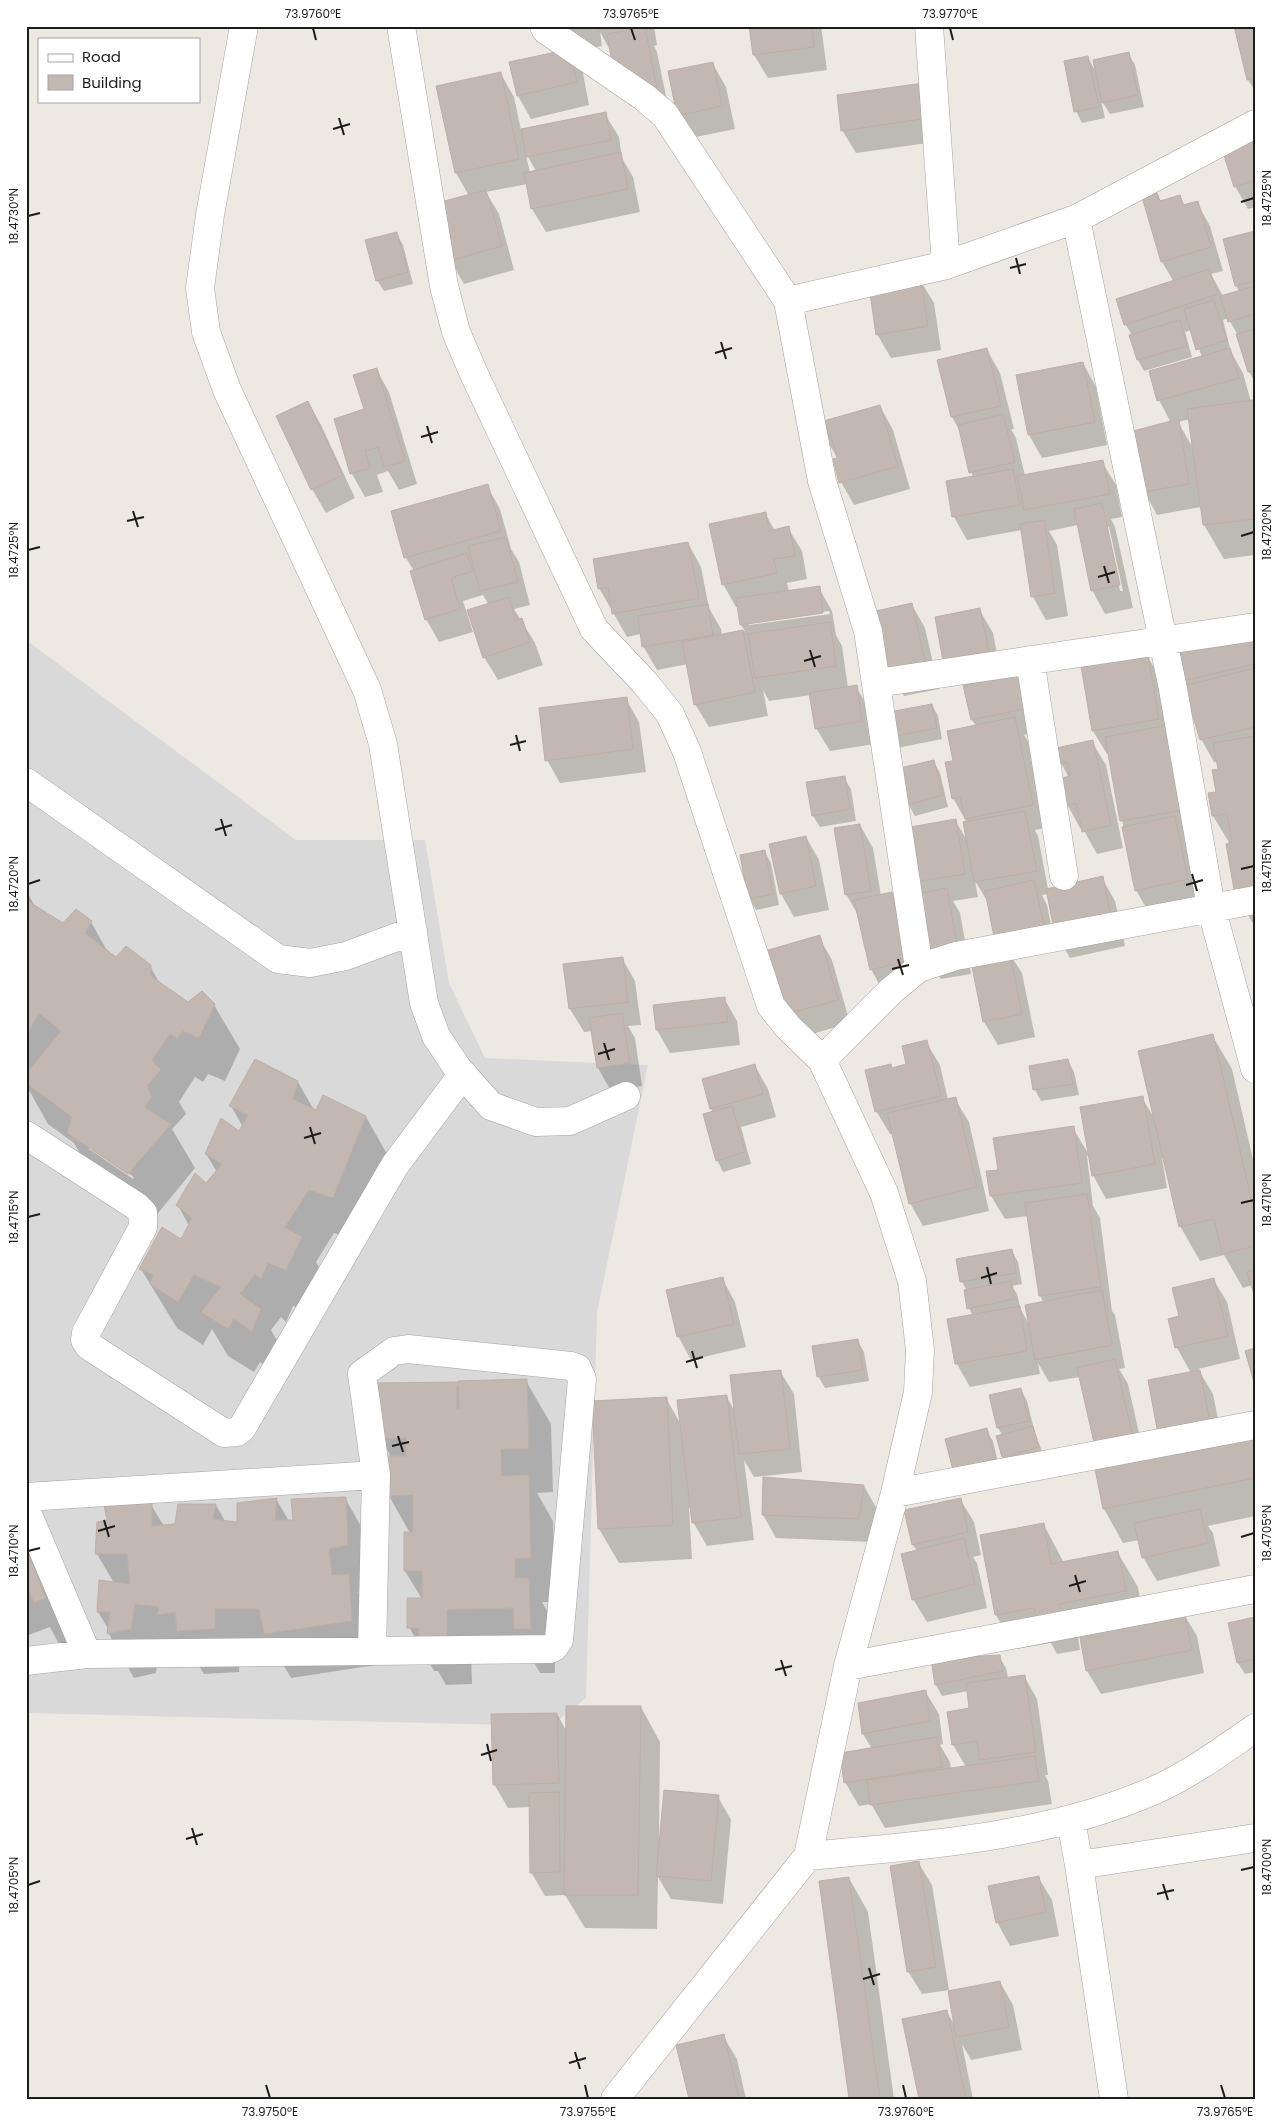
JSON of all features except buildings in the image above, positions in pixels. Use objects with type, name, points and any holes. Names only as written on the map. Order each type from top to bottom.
[{"type":"street","points":[[244,26],[210,215],[200,288],[206,332],[227,390],[367,690],[383,744],[424,1003],[436,1036],[463,1074],[492,1106],[536,1122],[570,1121],[626,1096]]},
{"type":"street","points":[[401,26],[444,286],[456,332],[594,629],[645,682],[670,714],[687,752],[770,1006],[788,1027],[822,1060],[884,1193],[912,1281],[920,1350],[918,1392],[895,1493],[848,1666],[808,1856],[615,2099]]},
{"type":"street","points":[[544,26],[546,30],[644,98],[665,116],[788,301],[822,481],[868,630],[919,968]]},
{"type":"street","points":[[929,26],[946,265]]},
{"type":"street","points":[[788,301],[946,265],[1076,219],[1255,124]]},
{"type":"street","points":[[1076,219],[1162,640],[1211,907],[1255,1069]]},
{"type":"street","points":[[876,683],[1255,627]]},
{"type":"street","points":[[1030,660],[1064,876]]},
{"type":"street","points":[[26,782],[278,959],[310,963],[346,956],[413,931]]},
{"type":"street","points":[[822,1060],[892,990],[919,968],[956,956],[1255,900]]},
{"type":"street","points":[[26,1135],[136,1206],[143,1214],[143,1227],[86,1333],[85,1340],[89,1346],[224,1433],[230,1434],[242,1428],[395,1165],[463,1074]]},
{"type":"street","points":[[26,1661],[87,1654],[372,1651],[550,1649],[557,1644],[582,1379],[577,1368],[408,1349],[394,1351],[362,1374],[376,1475],[372,1651]]},
{"type":"street","points":[[895,1493],[1255,1425]]},
{"type":"street","points":[[26,1496],[376,1475]]},
{"type":"street","points":[[26,1510],[87,1654]]},
{"type":"street","points":[[848,1666],[1255,1589]]},
{"type":"street","points":[[808,1856],[930,1844],[1038,1828],[1098,1813],[1157,1789],[1211,1758],[1255,1728]]},
{"type":"street","points":[[1071,1820],[1114,2099]]},
{"type":"street","points":[[1079,1866],[1255,1838]]},
{"type":"shaded area","points":[[26,640],[296,840],[425,840],[449,983],[485,1058],[648,1065],[597,1313],[586,1698],[551,1726],[26,1713]]}]
